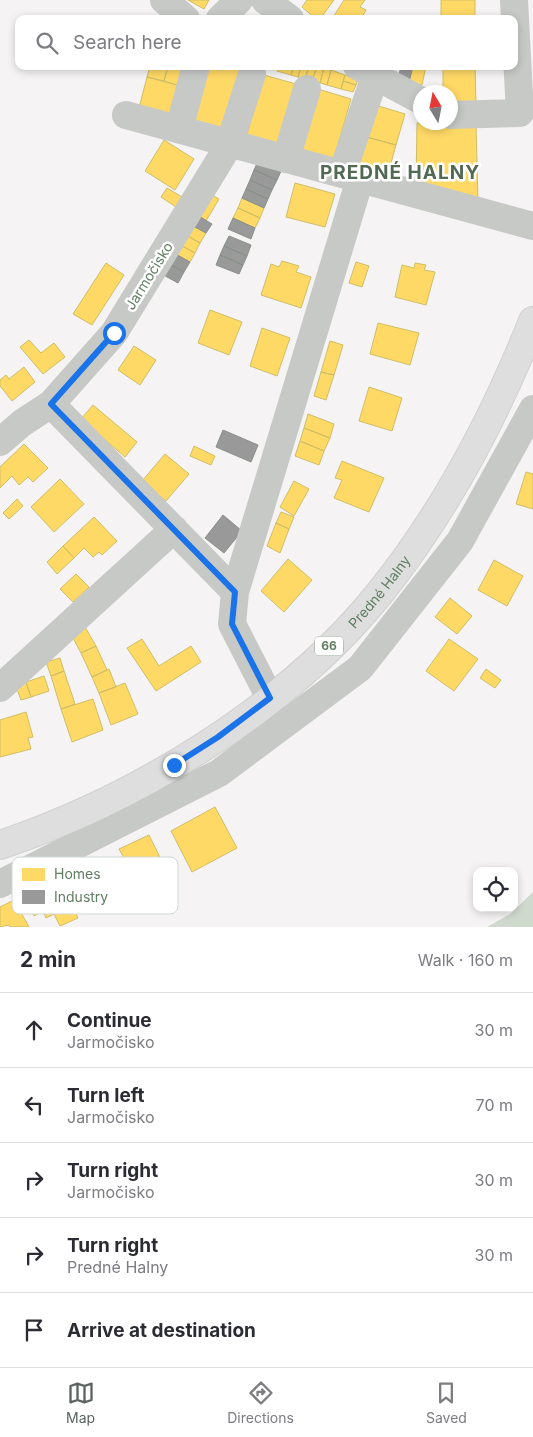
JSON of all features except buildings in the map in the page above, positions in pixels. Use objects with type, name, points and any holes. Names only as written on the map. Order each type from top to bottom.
[{"type":"main road","name":"Predné Halny","points":[[0,845],[53,825],[140,784],[218,737],[270,698],[347,629],[378,595],[439,510],[469,459],[515,366],[533,321]]},
{"type":"street","points":[[164,0],[181,15]]},
{"type":"street","points":[[224,15],[239,0]]},
{"type":"street","points":[[265,0],[285,15]]},
{"type":"street","points":[[514,0],[515,15]]},
{"type":"street","points":[[179,129],[195,70]]},
{"type":"street","points":[[458,115],[520,113],[518,70]]},
{"type":"street","points":[[270,698],[232,624],[235,592],[351,177],[366,71],[413,96]]},
{"type":"street","name":"Jarmočisko","points":[[0,442],[22,423],[51,404],[114,333],[229,145],[252,74]]},
{"type":"street","points":[[286,159],[307,89]]},
{"type":"street","points":[[126,115],[229,145],[533,226]]},
{"type":"street","points":[[51,404],[235,592]]},
{"type":"street","points":[[53,857],[219,773],[360,668],[460,541],[533,409]]},
{"type":"street","points":[[0,688],[174,529]]},
{"type":"street","points":[[0,884],[12,878]]},
{"type":"shaded area","points":[[533,892],[533,927],[487,927],[512,912],[518,912],[518,906]]},
{"type":"district","name":"PREDNÉ HALNY","points":[[400,172]]},
{"type":"route","points":[[114,333],[51,404],[235,592],[232,624],[270,698],[218,737],[174,765]]}]
